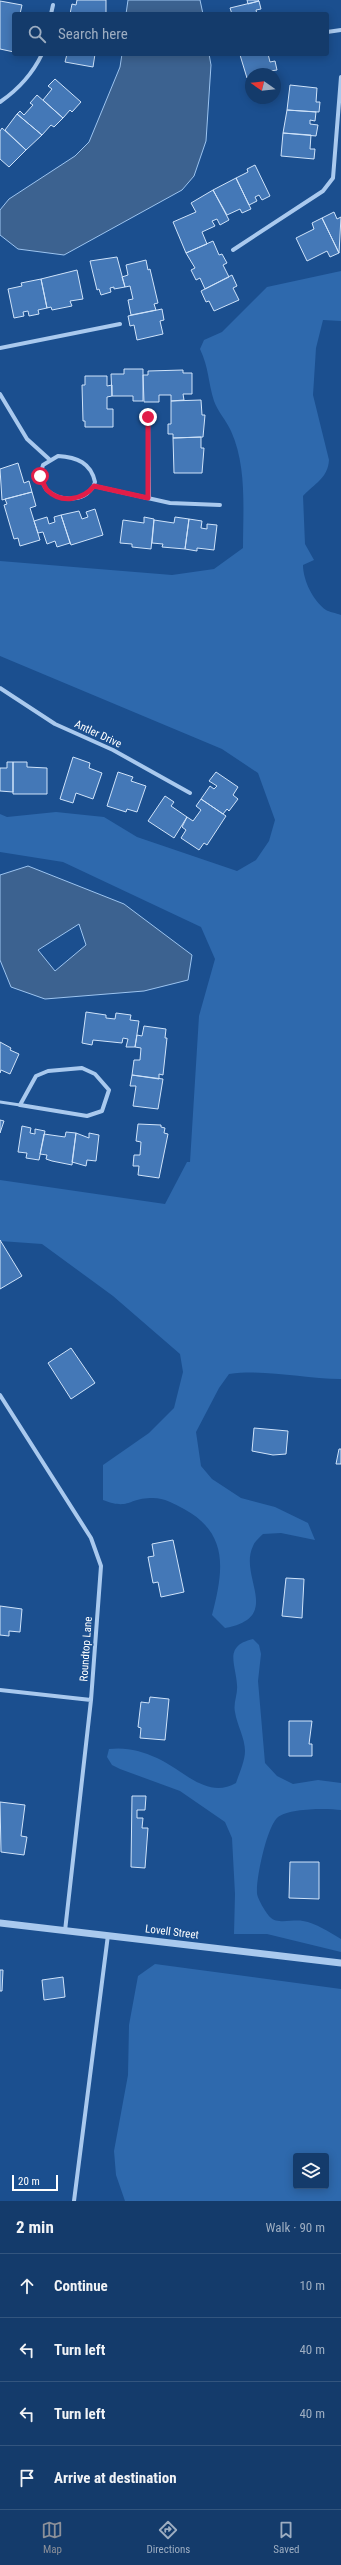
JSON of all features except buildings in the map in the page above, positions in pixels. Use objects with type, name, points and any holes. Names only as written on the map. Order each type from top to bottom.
[{"type":"street","points":[[51,12],[53,5]]},
{"type":"street","points":[[329,32],[341,30]]},
{"type":"street","points":[[0,102],[14,93],[34,71],[41,56]]},
{"type":"street","points":[[233,250],[323,191],[333,178],[341,77]]},
{"type":"street","points":[[0,348],[120,324]]},
{"type":"street","points":[[0,394],[27,439],[49,459]]},
{"type":"street","points":[[148,417],[148,498]]},
{"type":"street","points":[[58,456],[72,457],[81,460],[93,472],[94,486],[86,495],[72,499],[58,497],[47,489],[40,476],[43,465],[49,459],[58,456]]},
{"type":"street","points":[[94,486],[170,502],[220,505]]},
{"type":"street","name":"Antler Drive","points":[[0,688],[55,724],[113,750],[190,793]]},
{"type":"street","points":[[82,1068],[95,1074],[110,1090],[102,1111],[87,1116],[20,1105],[36,1076],[48,1071],[82,1068]]},
{"type":"street","name":"Roundtop Lane","points":[[0,1395],[91,1538],[101,1566],[91,1700],[65,1931]]},
{"type":"street","points":[[0,1690],[91,1700]]},
{"type":"street","name":"Lovell Street","points":[[0,1923],[341,1963]]},
{"type":"street","points":[[74,2201],[108,1936]]},
{"type":"lane","points":[[0,1102],[20,1105]]},
{"type":"shaded area","points":[[128,0],[200,0],[203,12],[126,12]]},
{"type":"shaded area","points":[[122,56],[209,56],[211,65],[206,141],[194,176],[182,190],[64,255],[18,249],[0,235],[0,210],[9,199],[75,156],[89,142],[120,67]]},
{"type":"shaded area","points":[[341,271],[341,321],[323,320],[316,348],[313,395],[329,460],[326,472],[320,480],[303,496],[305,544],[314,560],[303,565],[303,571],[313,596],[321,606],[326,610],[341,615],[341,1379],[271,1373],[229,1374],[219,1388],[196,1432],[201,1466],[212,1479],[241,1498],[275,1507],[308,1523],[315,1540],[281,1533],[263,1534],[255,1542],[250,1558],[256,1594],[256,1605],[252,1615],[243,1623],[225,1628],[212,1615],[219,1584],[220,1569],[216,1542],[209,1530],[199,1519],[184,1509],[159,1498],[142,1499],[123,1504],[103,1500],[103,1465],[149,1433],[174,1408],[183,1372],[180,1354],[113,1296],[42,1244],[0,1241],[0,1180],[165,1204],[187,1162],[190,1162],[199,1016],[215,959],[201,927],[63,862],[0,852],[0,814],[7,817],[56,812],[104,817],[137,837],[237,871],[256,860],[269,841],[275,820],[258,773],[222,749],[0,656],[0,561],[172,575],[214,569],[243,548],[243,488],[240,459],[231,431],[214,401],[205,362],[200,349],[204,340],[222,332],[267,287]]},
{"type":"shaded area","points":[[28,866],[124,904],[192,955],[188,980],[144,991],[45,999],[11,987],[0,960],[0,875]],"holes":[[[79,924],[86,945],[55,971],[38,950]]]},
{"type":"shaded area","points":[[253,1639],[259,1645],[261,1654],[258,1681],[265,1763],[277,1776],[293,1784],[318,1780],[341,1783],[341,1810],[300,1810],[284,1814],[278,1817],[274,1822],[263,1853],[258,1876],[257,1895],[270,1917],[277,1921],[303,1921],[318,1926],[341,1939],[341,1952],[267,1934],[234,1934],[235,1894],[232,1838],[225,1822],[180,1791],[120,1769],[112,1765],[107,1757],[109,1749],[134,1750],[157,1758],[195,1781],[205,1785],[215,1788],[225,1787],[236,1783],[243,1763],[245,1751],[244,1741],[236,1717],[235,1702],[237,1688],[233,1657],[234,1651],[238,1646]]},
{"type":"shaded area","points":[[155,1964],[341,1989],[341,2201],[125,2201],[116,2175],[114,2151],[128,2075],[129,2025],[138,1976]]},
{"type":"route","points":[[40,476],[47,489],[58,497],[72,499],[86,495],[94,486],[148,498],[148,417]]}]
